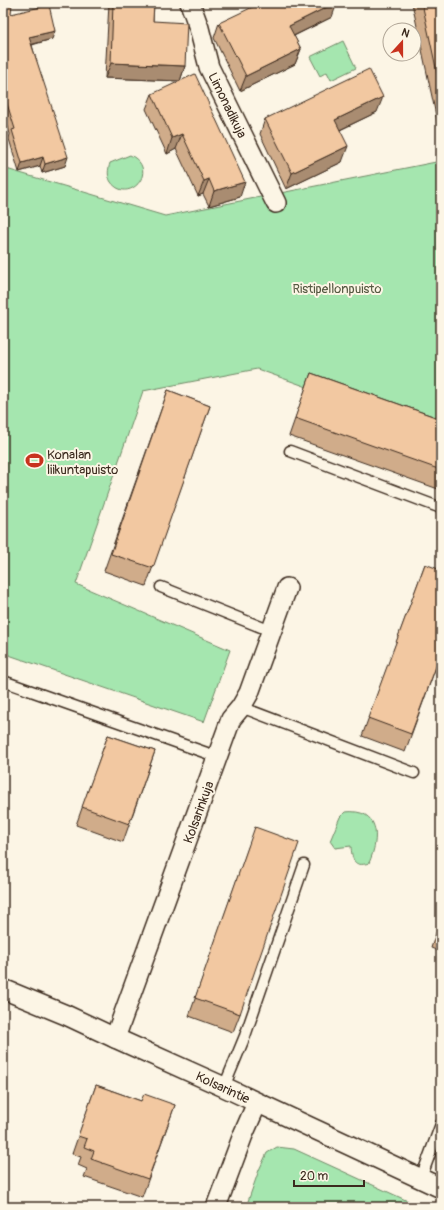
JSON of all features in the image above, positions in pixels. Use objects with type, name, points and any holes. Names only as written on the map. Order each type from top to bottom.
[{"type":"street","name":"Limonadikuja","points":[[190,3],[199,28],[209,67],[276,203]]},
{"type":"street","name":"Kolsarinkuja","points":[[115,1038],[232,719],[249,693],[287,588]]},
{"type":"street","name":"Kolsarintie","points":[[3,989],[66,1015],[441,1188]]},
{"type":"street","points":[[216,1207],[257,1103]]},
{"type":"lane","points":[[290,451],[441,508]]},
{"type":"lane","points":[[161,587],[271,631]]},
{"type":"lane","points":[[3,681],[218,757]]},
{"type":"lane","points":[[241,707],[414,773]]},
{"type":"lane","points":[[224,1087],[248,1028],[304,865]]},
{"type":"lane","points":[[420,1178],[441,1124]]},
{"type":"green space","points":[[343,41],[356,68],[331,80],[327,72],[320,76],[310,57]]},
{"type":"green space","points":[[130,155],[139,161],[142,169],[142,176],[133,188],[126,190],[118,188],[111,182],[108,171],[110,163]]},
{"type":"green space","name":"Ristipellonpuisto","points":[[441,161],[441,435],[257,369],[143,391],[76,584],[230,650],[204,722],[3,653],[3,168],[165,216]]},
{"type":"green space","points":[[345,812],[357,812],[365,815],[371,820],[374,827],[375,844],[369,863],[360,864],[354,861],[351,846],[335,848],[330,841],[340,817]]},
{"type":"green space","points":[[277,1147],[294,1149],[421,1207],[246,1207],[259,1170],[267,1153]]},
{"type":"building","points":[[3,3],[12,3],[11,14],[49,5],[55,31],[29,37],[68,157],[45,164],[43,157],[22,163],[12,130],[15,129],[3,91]]},
{"type":"building","points":[[113,3],[154,3],[153,21],[187,23],[185,66],[111,63]]},
{"type":"building","points":[[261,3],[335,3],[289,26],[301,49],[246,76],[219,23]]},
{"type":"building","points":[[422,3],[441,3],[441,91]]},
{"type":"building","points":[[369,69],[383,97],[335,120],[348,146],[292,173],[265,119]]},
{"type":"building","points":[[195,74],[245,182],[214,191],[209,179],[204,181],[182,134],[172,138],[152,94]]},
{"type":"building","points":[[311,373],[441,419],[441,470],[295,418]]},
{"type":"building","points":[[168,390],[210,406],[153,568],[111,554]]},
{"type":"building","points":[[425,564],[441,570],[441,653],[411,734],[368,718]]},
{"type":"building","points":[[108,735],[155,751],[129,824],[82,807]]},
{"type":"building","points":[[255,827],[299,843],[240,1014],[195,998]]},
{"type":"building","points":[[441,919],[441,932],[437,930]]},
{"type":"building","points":[[96,1085],[141,1101],[144,1094],[175,1105],[148,1179],[91,1159],[94,1151],[84,1147],[87,1139],[78,1136]]},
{"type":"place","name":"Konalan liikuntapuisto","points":[[34,461]]}]
